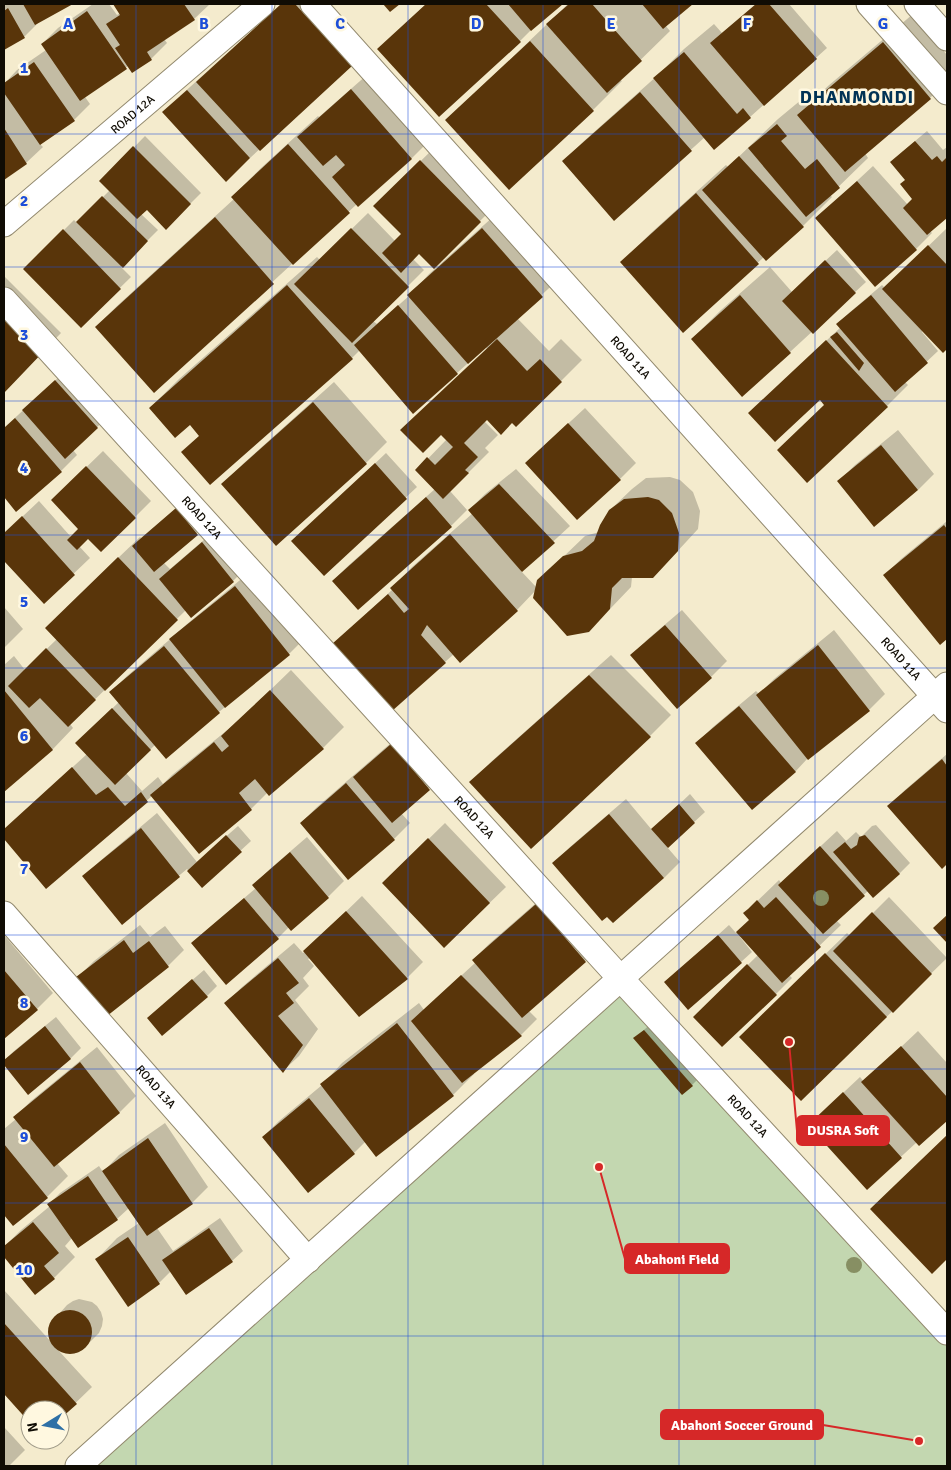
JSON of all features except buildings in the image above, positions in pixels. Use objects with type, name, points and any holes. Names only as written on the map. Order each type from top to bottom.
[{"type":"street","name":"ROAD 12A","points":[[4,224],[262,4]]},
{"type":"street","name":"ROAD 11A","points":[[313,4],[943,697]]},
{"type":"street","points":[[869,4],[947,92]]},
{"type":"street","points":[[916,4],[947,38]]},
{"type":"street","name":"ROAD 12A","points":[[4,300],[620,979],[947,1332]]},
{"type":"street","points":[[78,1466],[620,979],[943,697]]},
{"type":"street","name":"ROAD 13A","points":[[4,914],[308,1260]]},
{"type":"green space","points":[[616,987],[947,1346],[947,1466],[82,1466]]},
{"type":"place","name":"DUSRA Soft","points":[[789,1042]]},
{"type":"place","name":"Abahoni Field","points":[[599,1167]]},
{"type":"place","name":"Abahoni Soccer Ground","points":[[919,1441]]},
{"type":"district","name":"DHANMONDI","points":[[857,97]]}]
